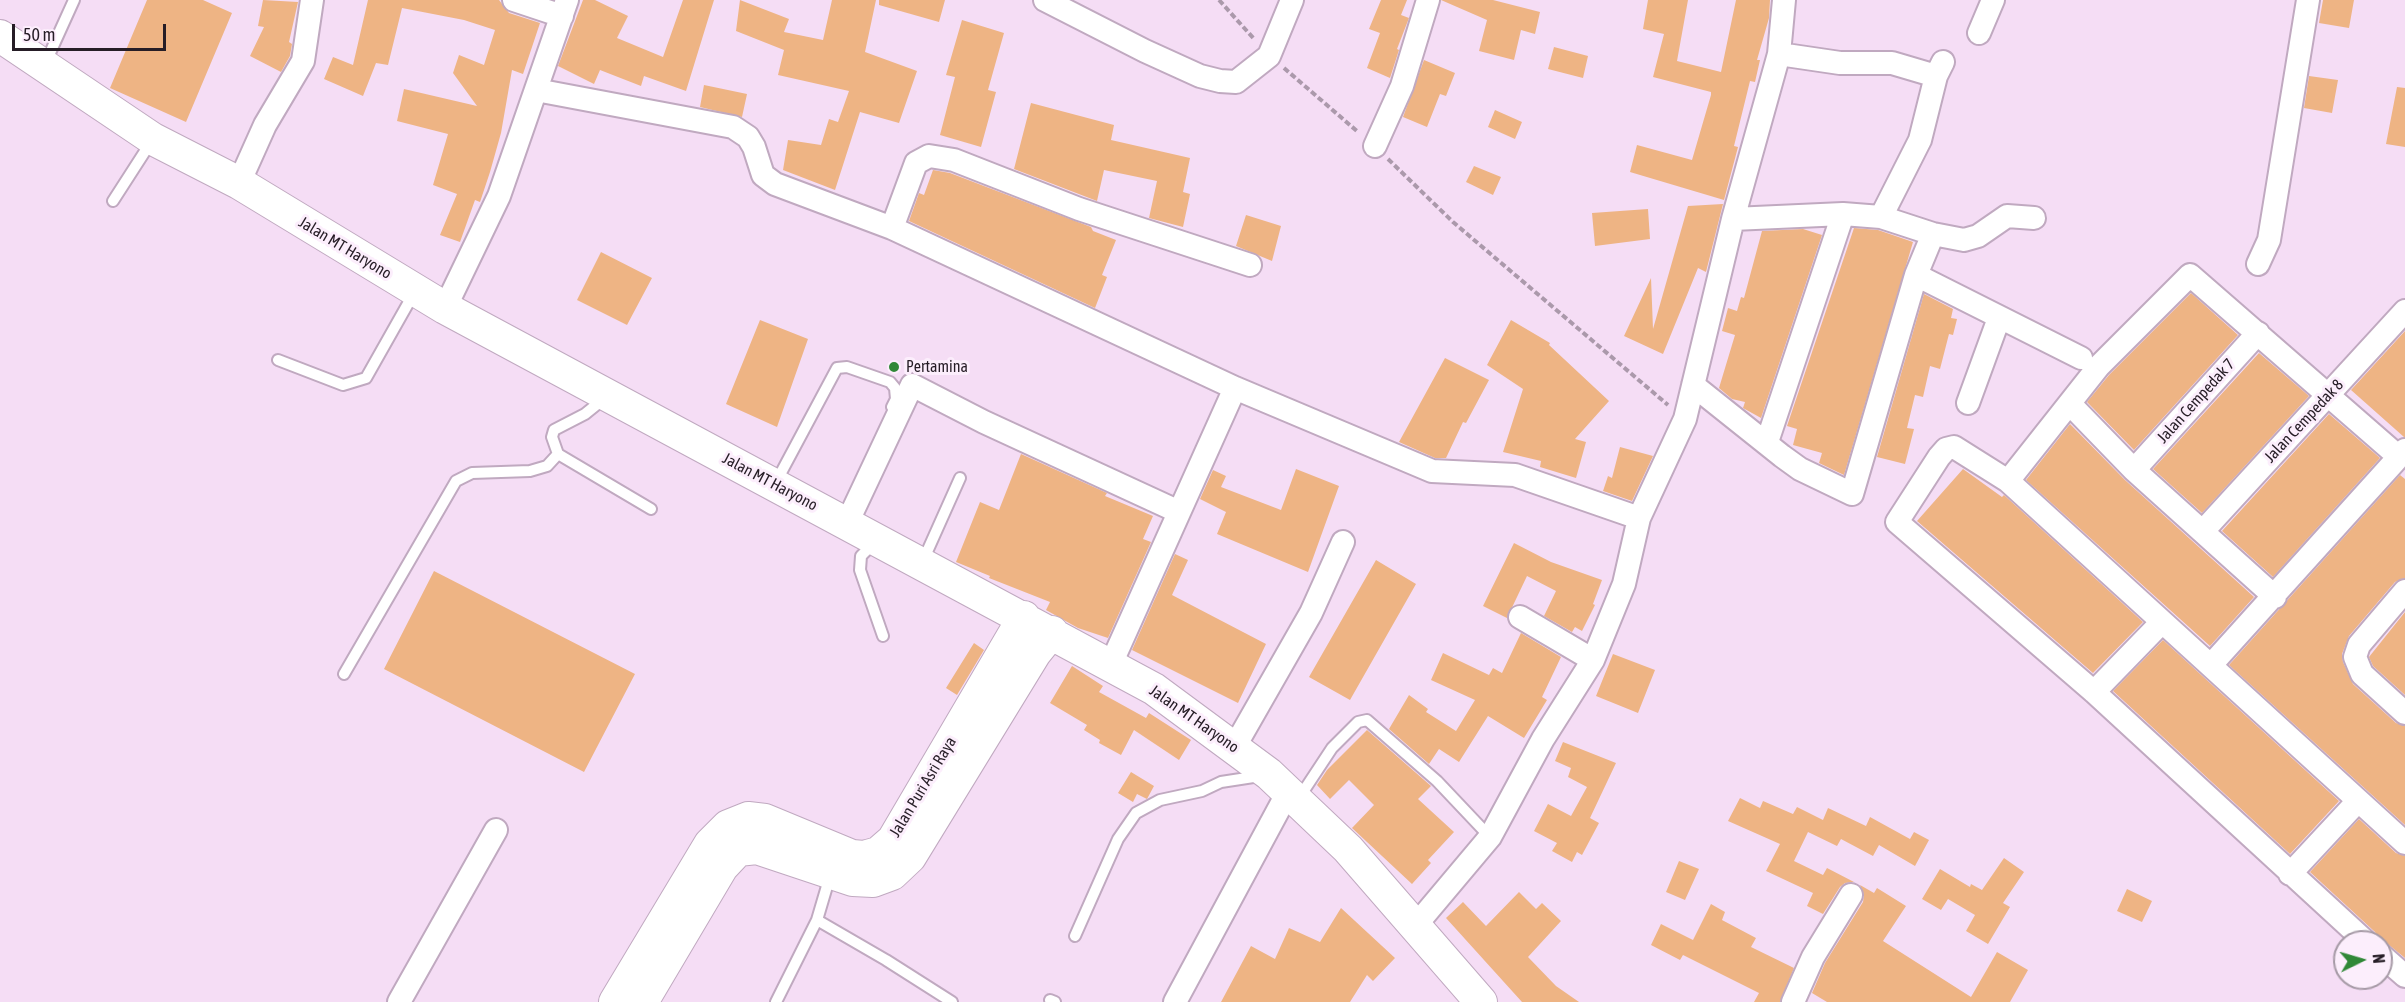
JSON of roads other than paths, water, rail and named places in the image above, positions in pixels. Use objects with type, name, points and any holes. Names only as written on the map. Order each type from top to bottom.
[{"type":"main road","name":"Jalan MT Haryono","points":[[0,36],[153,139],[239,183],[445,308],[1052,632],[1154,689],[1235,746],[1285,789],[1364,864],[1481,1002]]},
{"type":"main road","name":"Jalan Puri Asri Raya","points":[[615,1002],[679,919],[738,850],[757,848],[853,880],[873,881],[892,874],[909,857],[996,690],[1024,617]]},
{"type":"main road","name":"Jalan Puri Asri Raya","points":[[642,1002],[710,844],[728,826],[748,818],[765,820],[852,856],[864,857],[878,853],[892,840],[996,690],[1035,653],[1052,632]]},
{"type":"street","points":[[239,183],[265,125],[303,61],[312,0]]},
{"type":"street","points":[[445,308],[499,196],[564,8],[514,0]]},
{"type":"street","points":[[1045,0],[1200,76],[1236,82],[1269,56],[1292,0]]},
{"type":"street","points":[[1375,146],[1402,86],[1428,0]]},
{"type":"street","points":[[1416,925],[1490,837],[1543,739],[1593,660],[1624,584],[1639,518],[1685,419],[1733,219],[1779,54],[1784,0]]},
{"type":"street","points":[[1979,33],[1993,0]]},
{"type":"street","points":[[2258,264],[2268,240],[2308,0]]},
{"type":"street","points":[[1779,54],[1840,63],[1892,63],[1939,69],[1920,140],[1881,217]]},
{"type":"street","points":[[536,90],[734,127],[748,137],[754,147],[763,175],[775,184],[892,228],[1235,388],[1432,471],[1454,474],[1515,475],[1639,518]]},
{"type":"street","points":[[892,228],[916,163],[929,156],[954,160],[1079,209],[1250,265]]},
{"type":"street","points":[[1733,219],[1843,214],[1881,217],[1933,234],[1964,240],[1978,236],[2007,216],[2034,218]]},
{"type":"street","points":[[1767,442],[1843,214]]},
{"type":"street","points":[[1694,385],[1800,469],[1852,494],[1916,275],[1933,234]]},
{"type":"street","points":[[1916,275],[2081,358]]},
{"type":"street","points":[[2008,481],[2099,366],[2190,275],[2329,395],[2402,453],[2275,597],[2211,665]]},
{"type":"street","name":"Jalan Cempedak 8","points":[[2203,531],[2405,310]]},
{"type":"street","points":[[1968,403],[1999,318]]},
{"type":"street","name":"Jalan Cempedak 7","points":[[2134,470],[2258,333]]},
{"type":"street","points":[[843,521],[912,385],[984,422],[1177,511]]},
{"type":"street","points":[[1111,664],[1177,511],[1235,388]]},
{"type":"street","points":[[2070,404],[2134,470],[2275,597]]},
{"type":"street","points":[[2353,930],[2094,692],[1897,522],[1946,449],[1954,447],[2008,481],[2211,665],[2357,802],[2405,843]]},
{"type":"street","points":[[1235,746],[1311,613],[1343,542]]},
{"type":"street","points":[[2405,591],[2359,645],[2355,657],[2362,674],[2405,713]]},
{"type":"street","points":[[1520,617],[1593,660]]},
{"type":"street","points":[[2094,692],[2162,622]]},
{"type":"street","points":[[1175,1002],[1285,789]]},
{"type":"street","points":[[2290,874],[2357,802]]},
{"type":"street","points":[[399,1002],[496,830]]},
{"type":"street","points":[[1792,1002],[1813,957],[1851,895]]},
{"type":"street","points":[[2393,966],[2405,976]]},
{"type":"lane","points":[[44,67],[74,0]]},
{"type":"lane","points":[[113,201],[153,139]]},
{"type":"lane","points":[[278,360],[343,385],[366,378],[415,291]]},
{"type":"lane","points":[[775,484],[837,368],[847,367],[890,382],[895,388],[896,399],[843,521]]},
{"type":"lane","points":[[608,395],[585,414],[554,430],[552,437],[558,454],[651,509]]},
{"type":"lane","points":[[344,674],[456,481],[471,473],[530,471],[547,466],[558,454]]},
{"type":"lane","points":[[922,563],[960,478]]},
{"type":"lane","points":[[878,539],[861,556],[860,570],[883,636]]},
{"type":"lane","points":[[1075,936],[1118,839],[1136,813],[1160,800],[1202,791],[1221,782],[1285,789],[1359,722],[1367,720],[1437,781],[1490,837]]},
{"type":"lane","points":[[776,1002],[817,920],[831,873]]},
{"type":"lane","points":[[817,920],[952,1002]]},
{"type":"place","name":"Pertamina","points":[[894,367]]}]
